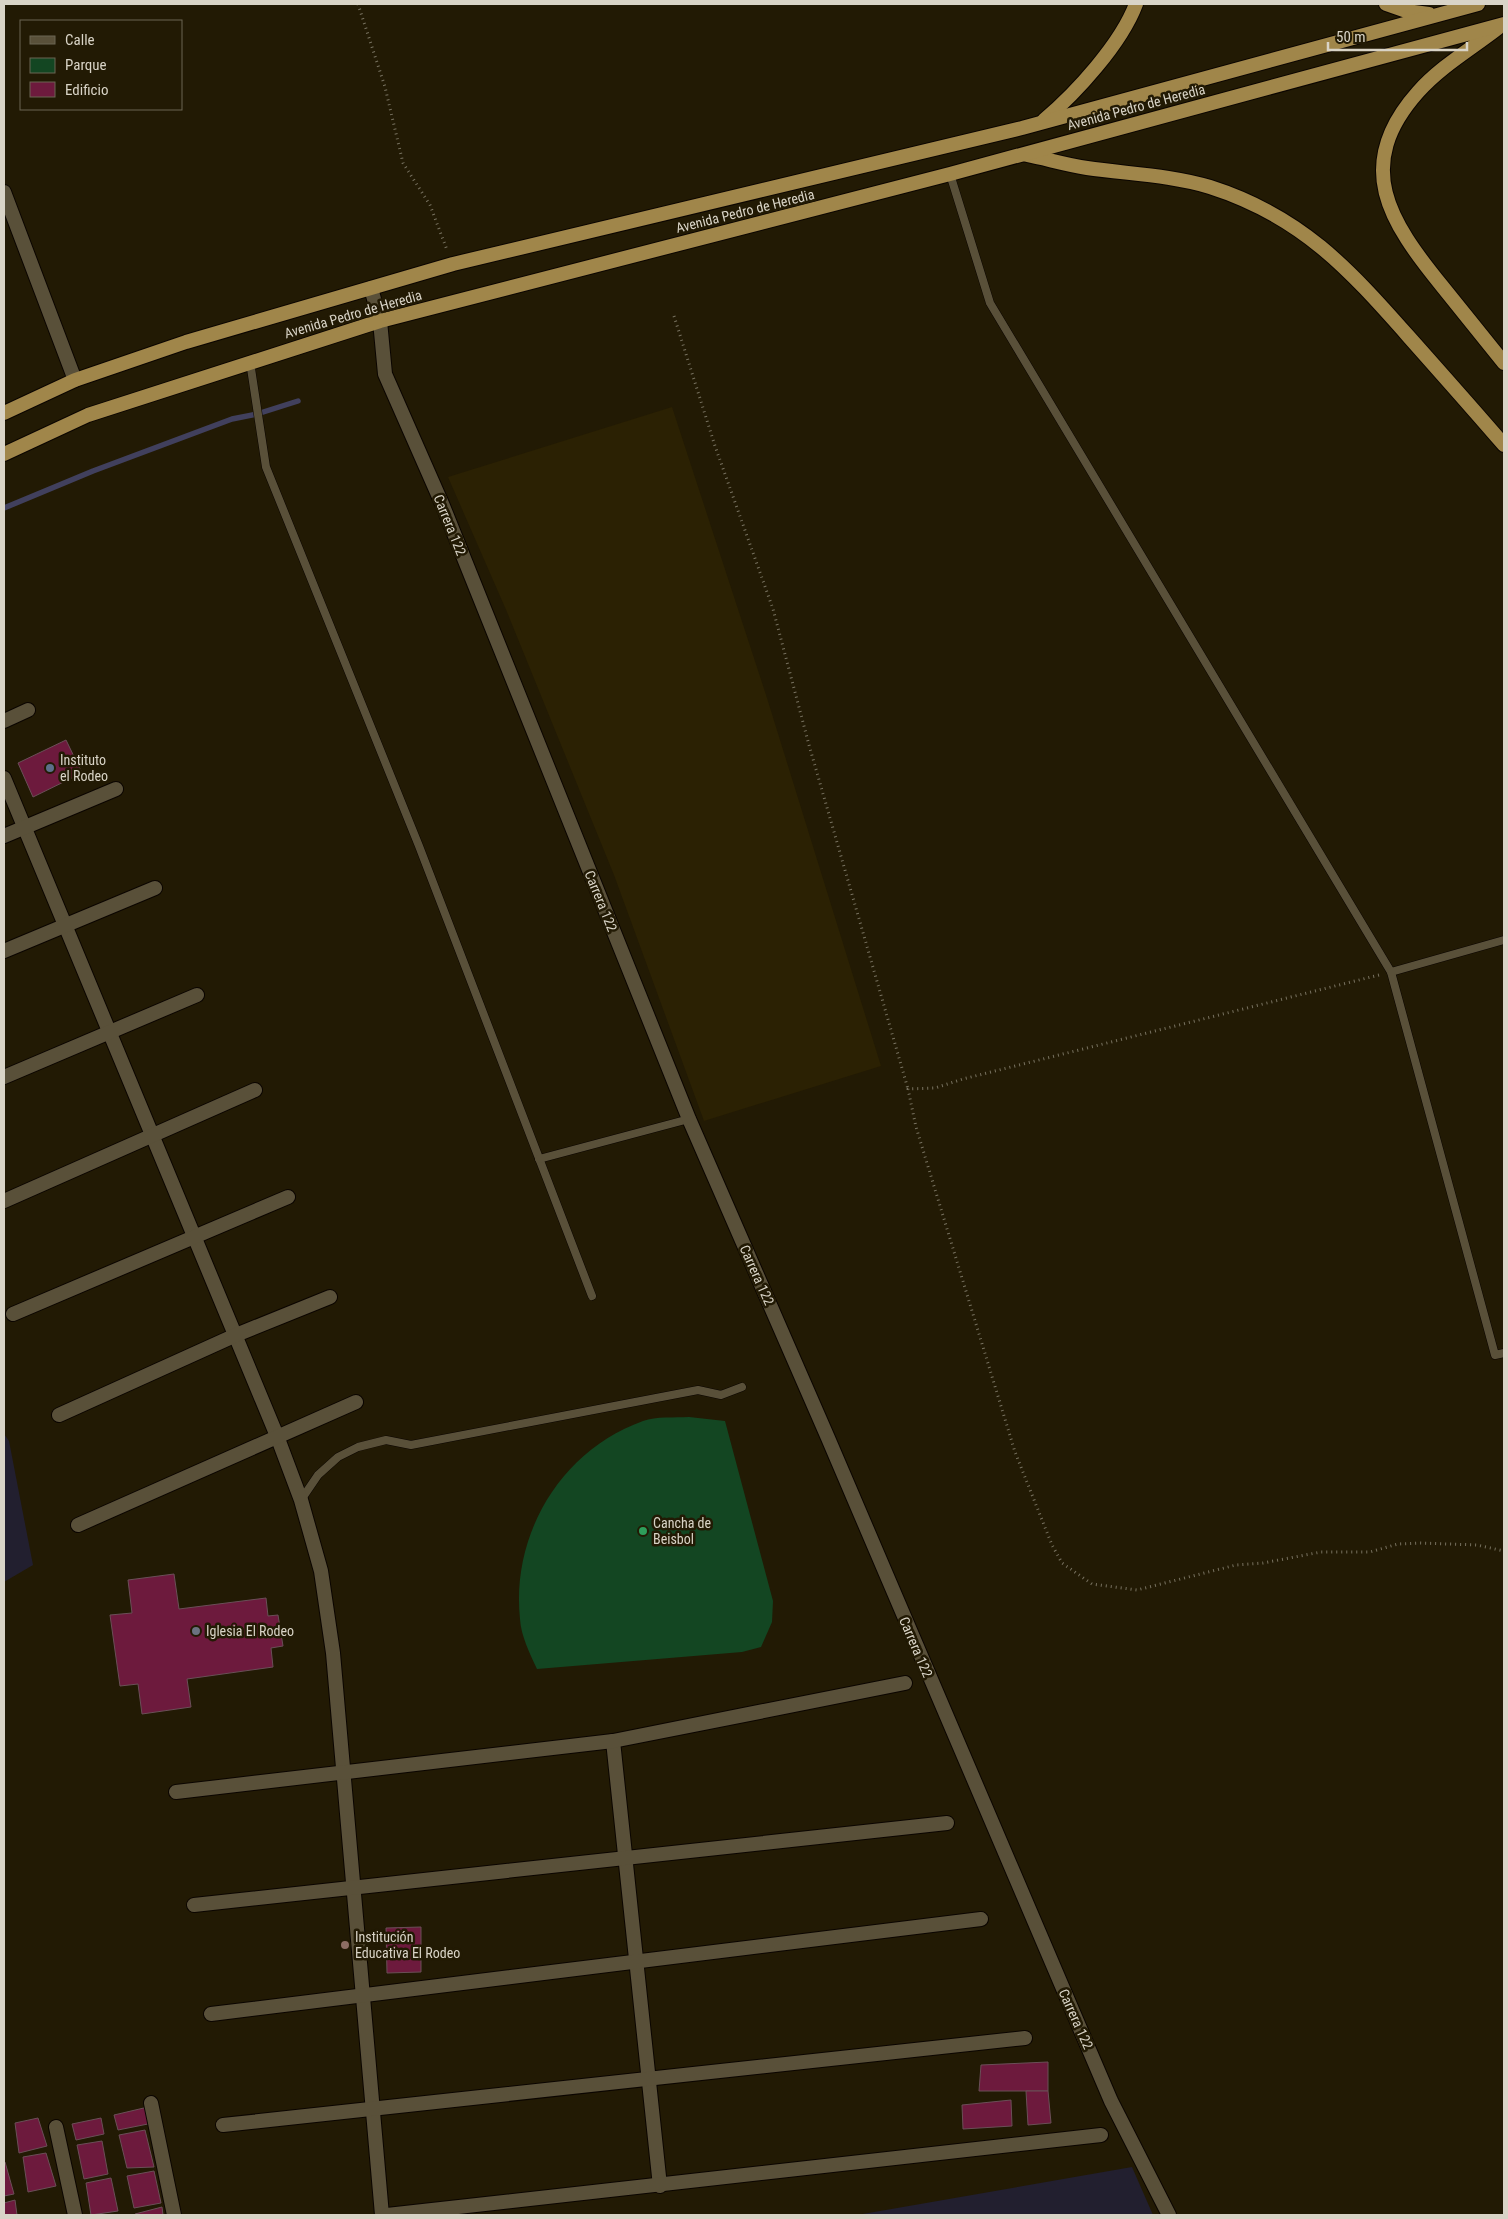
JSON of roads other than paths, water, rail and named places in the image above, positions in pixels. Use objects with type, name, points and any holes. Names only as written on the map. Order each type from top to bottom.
[{"type":"highway","points":[[1040,124],[1085,80],[1114,42],[1136,4]]},
{"type":"highway","points":[[1386,4],[1424,15],[1444,13],[1478,4]]},
{"type":"highway","name":"Avenida Pedro de Heredia","points":[[4,413],[75,380],[186,342],[453,264],[1040,124],[1444,13]]},
{"type":"highway","points":[[1503,24],[1441,70],[1418,92],[1398,118],[1387,145],[1382,175],[1388,206],[1401,232],[1504,363]]},
{"type":"highway","name":"Avenida Pedro de Heredia","points":[[4,454],[88,415],[380,321],[950,174],[1503,24]]},
{"type":"highway","points":[[1024,154],[1084,167],[1156,175],[1208,187],[1248,200],[1291,224],[1324,249],[1357,279],[1504,445]]},
{"type":"street","points":[[4,192],[75,380]]},
{"type":"street","name":"Carrera 122","points":[[371,288],[380,321],[385,374],[443,506],[689,1119],[828,1438],[1096,2066],[1169,2215]]},
{"type":"street","points":[[4,721],[28,710]]},
{"type":"street","points":[[4,778],[277,1436],[302,1500],[321,1571],[333,1653],[382,2215]]},
{"type":"street","points":[[4,836],[116,789]]},
{"type":"street","points":[[4,951],[155,888]]},
{"type":"street","points":[[4,1076],[197,995]]},
{"type":"street","points":[[4,1201],[153,1137],[255,1090]]},
{"type":"street","points":[[13,1314],[288,1197]]},
{"type":"street","points":[[59,1415],[236,1335],[330,1297]]},
{"type":"street","points":[[78,1525],[356,1402]]},
{"type":"street","points":[[176,1792],[613,1741],[905,1683]]},
{"type":"street","points":[[613,1741],[660,2186]]},
{"type":"street","points":[[194,1905],[947,1823]]},
{"type":"street","points":[[211,2014],[981,1918]]},
{"type":"street","points":[[223,2124],[1025,2038]]},
{"type":"street","points":[[152,2103],[174,2215]]},
{"type":"street","points":[[56,2126],[75,2215]]},
{"type":"street","points":[[387,2215],[660,2186],[1101,2135]]},
{"type":"lane","points":[[950,174],[990,304],[1392,972],[1495,1355],[1504,1354]]},
{"type":"lane","points":[[250,362],[266,467],[416,837],[592,1296]]},
{"type":"lane","points":[[1392,972],[1504,940]]},
{"type":"lane","points":[[539,1159],[689,1119]]},
{"type":"lane","points":[[302,1500],[318,1475],[338,1457],[358,1447],[386,1440],[411,1445],[698,1390],[721,1395],[742,1388]]},
{"type":"waterway","points":[[4,508],[93,471],[232,419],[257,414],[298,401]]},
{"type":"place","name":"Instituto el Rodeo","points":[[50,768]]},
{"type":"place","name":"Cancha de Beisbol","points":[[643,1531]]},
{"type":"place","name":"Iglesia El Rodeo","points":[[196,1631]]},
{"type":"place","name":"Institución Educativa El Rodeo","points":[[345,1945]]}]
